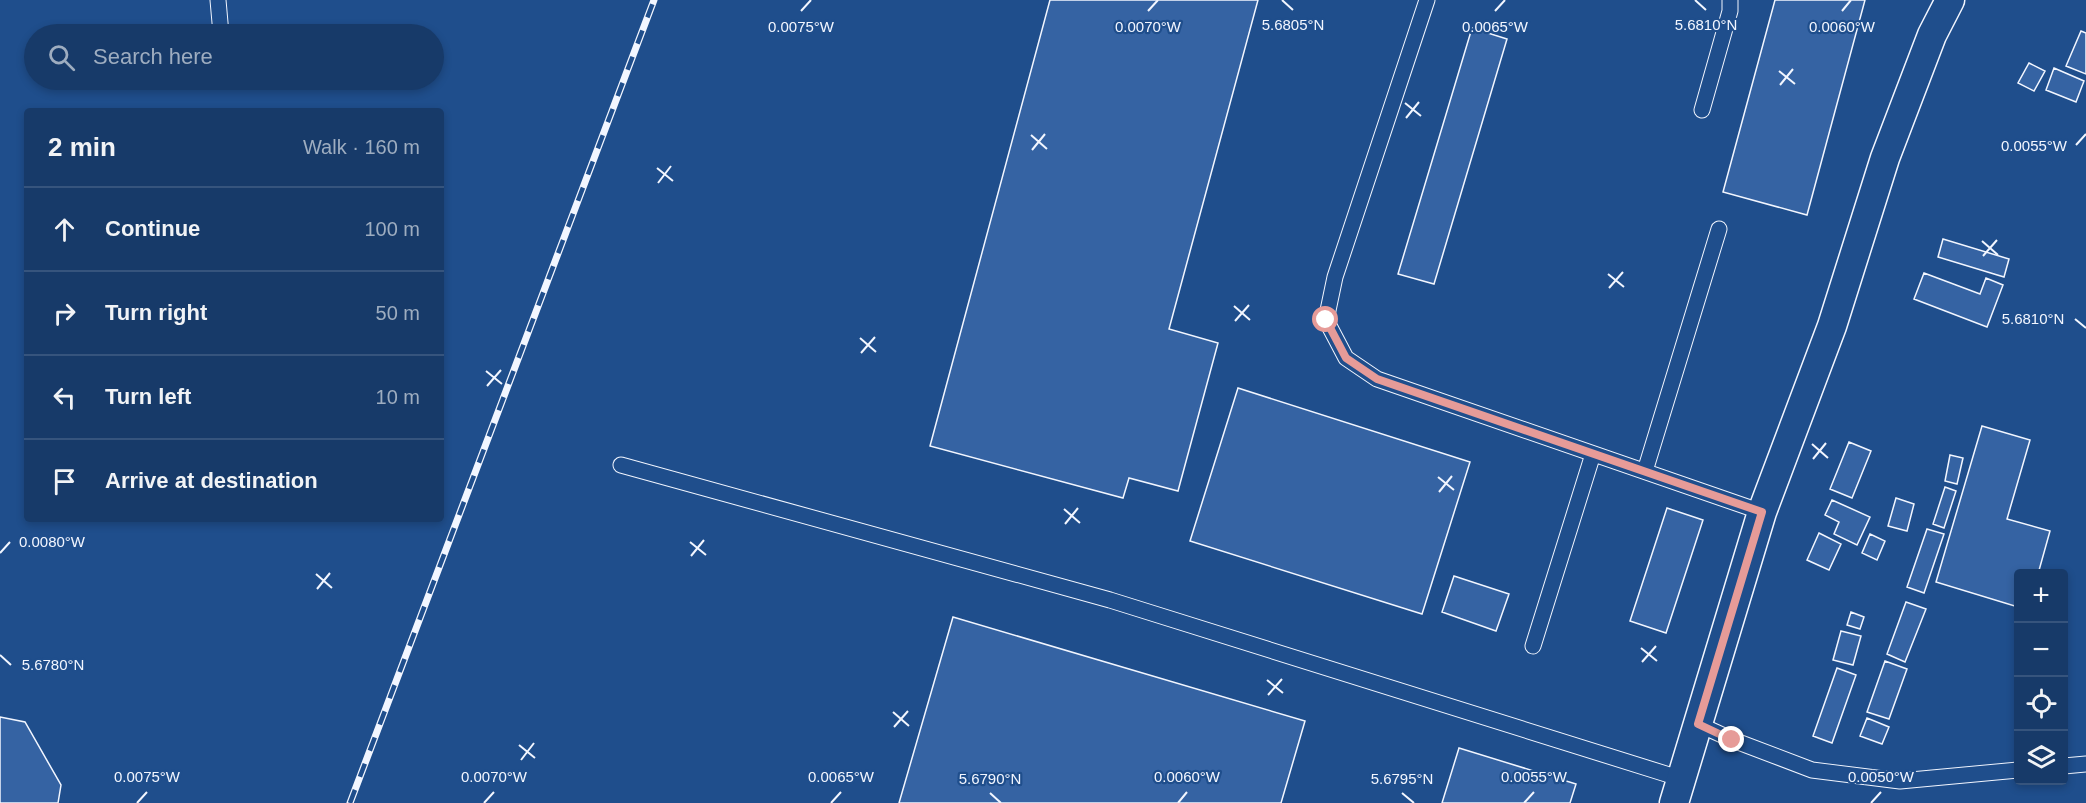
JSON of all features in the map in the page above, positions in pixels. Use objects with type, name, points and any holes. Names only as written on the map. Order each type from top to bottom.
[{"type":"street","points":[[1678,791],[1762,512],[1832,326],[1885,158],[1932,34],[1950,0]]},
{"type":"lane","points":[[218,0],[219,24]]},
{"type":"lane","points":[[1427,0],[1335,277],[1326,320],[1346,358],[1377,379],[1762,512]]},
{"type":"lane","points":[[1702,110],[1730,11],[1730,0]]},
{"type":"lane","points":[[1645,471],[1719,229]]},
{"type":"lane","points":[[1533,646],[1593,453]]},
{"type":"lane","points":[[621,465],[1110,600],[1678,791]]},
{"type":"lane","points":[[1698,724],[1732,740],[1812,770],[1900,781],[2014,770]]},
{"type":"lane","points":[[2068,766],[2086,764]]},
{"type":"building","points":[[1050,0],[1258,0],[1169,329],[1218,343],[1178,491],[1129,478],[1123,498],[930,446]]},
{"type":"building","points":[[1775,0],[1865,0],[1807,215],[1723,192]]},
{"type":"building","points":[[1472,28],[1507,39],[1434,284],[1398,274]]},
{"type":"building","points":[[2081,31],[2086,33],[2086,74],[2066,66]]},
{"type":"building","points":[[2029,63],[2045,71],[2034,91],[2018,83]]},
{"type":"building","points":[[2054,68],[2084,81],[2076,102],[2046,90]]},
{"type":"building","points":[[1943,239],[2009,259],[2004,277],[1938,257]]},
{"type":"building","points":[[1924,273],[1980,294],[1986,278],[2003,285],[1987,327],[1914,299]]},
{"type":"building","points":[[1238,388],[1470,462],[1422,614],[1190,541]]},
{"type":"building","points":[[1982,426],[2030,440],[2007,519],[2050,531],[2039,569],[2014,569],[2014,606],[1936,582]]},
{"type":"building","points":[[1849,442],[1871,451],[1852,498],[1830,489]]},
{"type":"building","points":[[1950,455],[1963,458],[1957,484],[1945,481]]},
{"type":"building","points":[[1945,487],[1956,491],[1944,528],[1933,524]]},
{"type":"building","points":[[1896,498],[1914,504],[1907,531],[1888,526]]},
{"type":"building","points":[[1832,500],[1870,517],[1857,545],[1834,534],[1839,522],[1825,515]]},
{"type":"building","points":[[1667,508],[1703,520],[1666,633],[1630,621]]},
{"type":"building","points":[[1927,529],[1944,534],[1924,593],[1907,587]]},
{"type":"building","points":[[1819,533],[1841,544],[1829,570],[1807,560]]},
{"type":"building","points":[[1870,534],[1885,541],[1877,560],[1862,553]]},
{"type":"building","points":[[1454,576],[1509,594],[1496,631],[1442,612]]},
{"type":"building","points":[[1906,602],[1926,609],[1905,662],[1887,654]]},
{"type":"building","points":[[1851,612],[1864,617],[1860,629],[1847,625]]},
{"type":"building","points":[[953,617],[1305,721],[1281,803],[899,803]]},
{"type":"building","points":[[1841,631],[1861,636],[1853,665],[1833,660]]},
{"type":"building","points":[[1885,661],[1907,669],[1889,719],[1867,712]]},
{"type":"building","points":[[1837,668],[1856,675],[1832,743],[1813,736]]},
{"type":"building","points":[[0,717],[25,722],[61,785],[58,803],[0,803]]},
{"type":"building","points":[[1867,718],[1889,727],[1882,744],[1860,736]]},
{"type":"building","points":[[1459,748],[1576,784],[1570,803],[1442,803]]},
{"type":"railway","points":[[350,803],[654,0]]},
{"type":"route","points":[[1326,320],[1346,358],[1377,379],[1762,512],[1698,724],[1732,740]]}]
